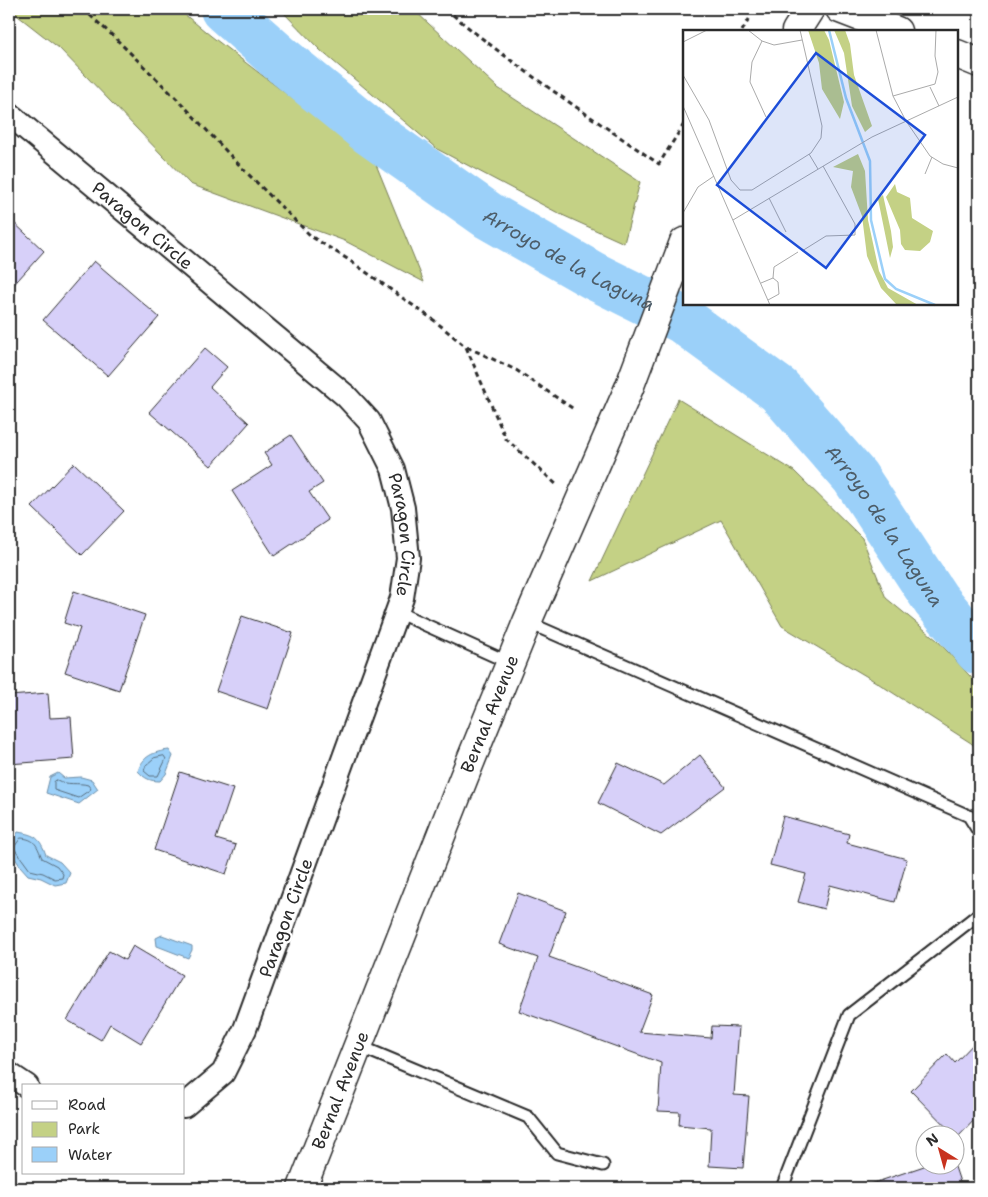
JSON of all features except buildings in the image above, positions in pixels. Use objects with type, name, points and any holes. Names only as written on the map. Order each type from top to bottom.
[{"type":"main road","points":[[797,30],[810,9]]},
{"type":"main road","points":[[840,9],[894,30]]},
{"type":"main road","points":[[958,54],[979,63]]},
{"type":"main road","name":"Bernal Avenue","points":[[302,1188],[510,663],[629,388],[683,245]]},
{"type":"street","name":"Paragon Circle","points":[[9,114],[346,396],[369,421],[392,469],[403,508],[408,558],[402,598],[245,1029],[223,1073],[185,1105]]},
{"type":"street","points":[[9,1074],[24,1084]]},
{"type":"lane","points":[[397,612],[510,663]]},
{"type":"lane","points":[[527,622],[969,816],[979,832]]},
{"type":"lane","points":[[782,1188],[849,1015],[979,914]]},
{"type":"lane","points":[[359,1046],[528,1116],[557,1153],[603,1165]]},
{"type":"path","points":[[83,9],[183,105],[243,169],[312,237],[349,260],[434,321],[466,347],[516,370],[575,410]]},
{"type":"path","points":[[446,9],[472,31],[557,94],[659,164],[683,126]]},
{"type":"path","points":[[743,30],[751,16]]},
{"type":"path","points":[[466,347],[506,439],[578,504]]},
{"type":"green space","points":[[9,9],[178,9],[375,162],[424,282],[345,241],[190,184],[59,48]]},
{"type":"green space","points":[[280,9],[410,9],[415,11],[498,88],[640,182],[624,243],[560,214],[437,149],[320,50]]},
{"type":"green space","points":[[678,399],[794,471],[862,538],[886,598],[937,640],[979,686],[979,751],[971,743],[876,682],[782,626],[721,520],[592,581]]},
{"type":"water","points":[[169,750],[173,756],[166,774],[160,781],[148,779],[138,771],[146,758],[158,752]]},
{"type":"water","points":[[58,773],[64,778],[81,777],[92,780],[98,789],[79,804],[46,793],[50,777]]},
{"type":"water","points":[[18,832],[29,834],[36,838],[42,845],[46,855],[60,862],[70,873],[66,883],[55,885],[41,878],[28,875],[9,849]]},
{"type":"water","points":[[162,935],[192,946],[188,958],[157,946],[156,938]]},
{"type":"waterway","name":"Arroyo de la Laguna","points":[[224,9],[277,56],[370,132],[489,216],[594,276],[683,320],[779,390],[855,477],[936,600],[979,651]]}]
